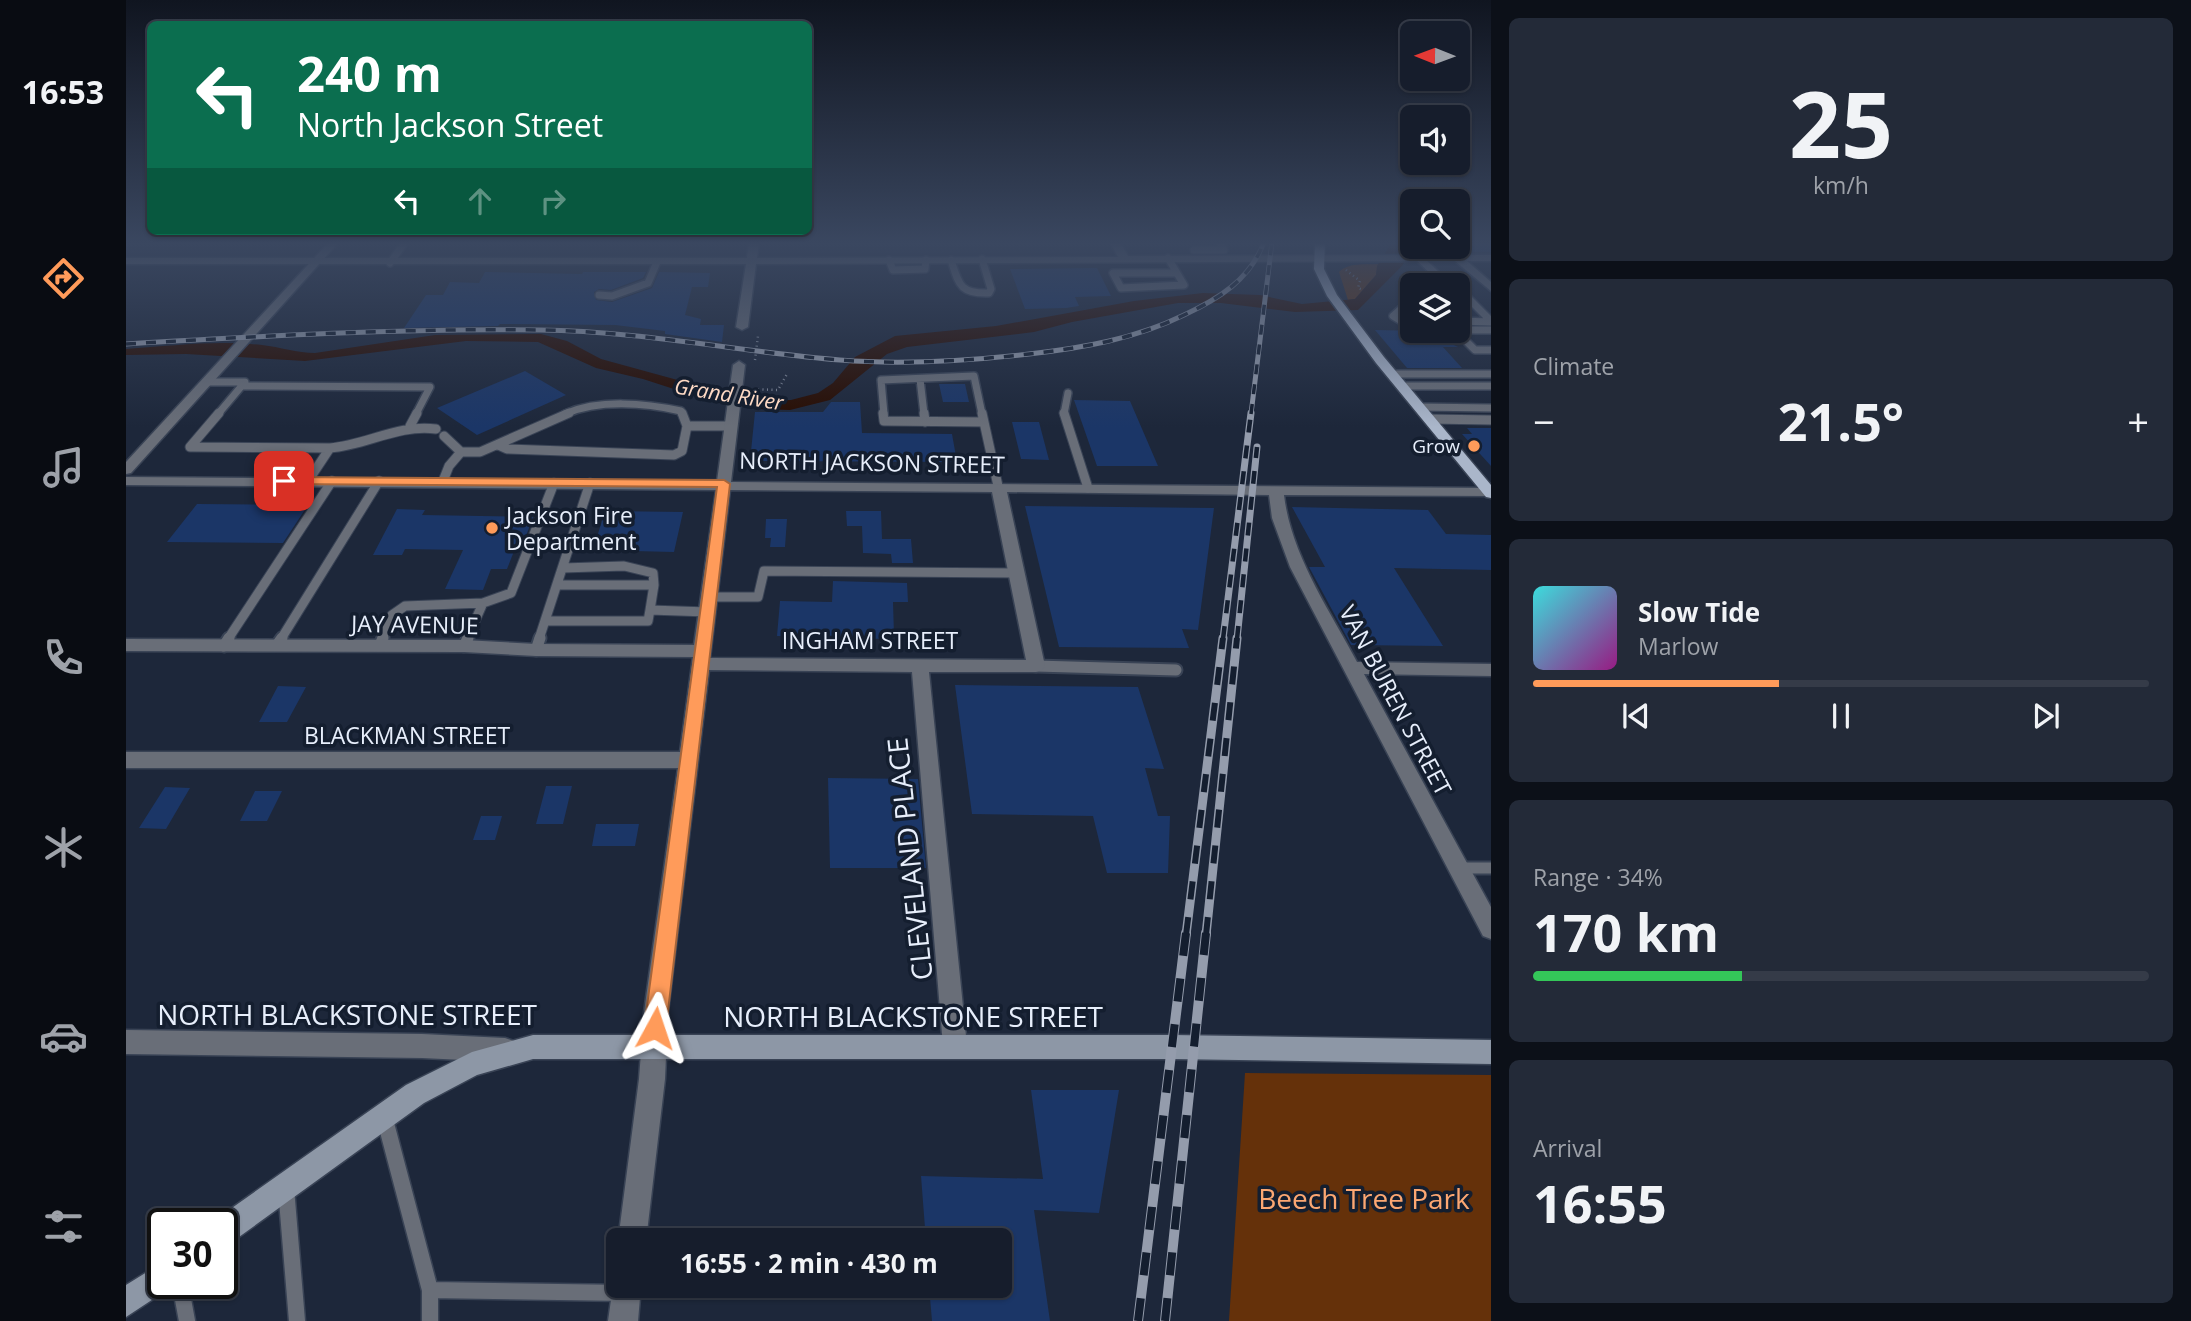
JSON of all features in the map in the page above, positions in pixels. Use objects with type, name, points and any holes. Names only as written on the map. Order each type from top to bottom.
[{"type":"main road","points":[[1337,304],[1391,374],[1490,492]]},
{"type":"main road","name":"NORTH BLACKSTONE STREET","points":[[512,1051],[543,1046],[654,1045],[1491,1052]]},
{"type":"main road","points":[[238,1220],[384,1115],[444,1077],[485,1059],[512,1051]]},
{"type":"main road","points":[[126,1302],[147,1287]]},
{"type":"street","points":[[126,470],[278,304]]},
{"type":"street","points":[[742,327],[746,304]]},
{"type":"street","points":[[633,1228],[687,760],[737,402],[739,365]]},
{"type":"street","name":"NORTH JACKSON STREET","points":[[126,481],[443,481],[1490,492]]},
{"type":"street","points":[[998,486],[1036,666]]},
{"type":"street","name":"VAN BUREN STREET","points":[[1276,489],[1279,518],[1298,567],[1491,929]]},
{"type":"street","name":"JAY AVENUE","points":[[126,645],[464,646],[703,657]]},
{"type":"street","name":"INGHAM STREET","points":[[703,657],[920,666],[1036,666]]},
{"type":"street","name":"CLEVELAND PLACE","points":[[920,666],[955,1046]]},
{"type":"street","points":[[1352,668],[1491,670]]},
{"type":"street","name":"BLACKMAN STREET","points":[[126,760],[687,760]]},
{"type":"street","name":"NORTH BLACKSTONE STREET","points":[[126,1042],[422,1046],[512,1051]]},
{"type":"lane","points":[[1473,304],[1491,321]]},
{"type":"lane","points":[[1470,321],[1491,321]]},
{"type":"lane","points":[[1470,330],[1491,330]]},
{"type":"lane","points":[[1469,343],[1475,350],[1491,350]]},
{"type":"lane","points":[[1391,374],[1491,374]]},
{"type":"lane","points":[[1479,374],[1491,387]]},
{"type":"lane","points":[[984,422],[884,421],[881,380],[974,376],[998,486]]},
{"type":"lane","points":[[920,379],[925,422]]},
{"type":"lane","points":[[207,382],[244,382],[190,447],[330,448],[351,446],[410,426],[436,429]]},
{"type":"lane","points":[[241,386],[430,387],[410,426]]},
{"type":"lane","points":[[1401,386],[1491,387]]},
{"type":"lane","points":[[1068,393],[1063,411],[1088,488]]},
{"type":"lane","points":[[687,426],[737,402]]},
{"type":"lane","points":[[444,436],[461,452],[480,452],[569,412],[591,406],[667,407],[681,411],[686,417],[682,451],[674,455],[507,449],[498,445]]},
{"type":"lane","points":[[1419,407],[1491,408]]},
{"type":"lane","points":[[1430,419],[1491,420]]},
{"type":"lane","points":[[308,481],[330,448]]},
{"type":"lane","points":[[443,481],[449,466],[461,452]]},
{"type":"lane","points":[[224,646],[332,481]]},
{"type":"lane","points":[[276,645],[379,481]]},
{"type":"lane","points":[[380,645],[393,615],[405,606],[483,603],[511,593],[554,483]]},
{"type":"lane","points":[[536,650],[548,621],[590,483]]},
{"type":"lane","points":[[548,621],[648,621],[654,585],[653,573],[649,569],[563,568]]},
{"type":"lane","points":[[650,611],[758,597],[764,571],[1017,573]]},
{"type":"lane","points":[[558,585],[654,585]]},
{"type":"lane","points":[[464,646],[483,603]]},
{"type":"lane","points":[[1036,666],[1176,670]]},
{"type":"lane","points":[[1458,868],[1491,868]]},
{"type":"lane","points":[[384,1115],[430,1290],[430,1321]]},
{"type":"lane","points":[[286,1185],[297,1321]]},
{"type":"lane","points":[[430,1290],[625,1300]]},
{"type":"lane","points":[[183,1299],[187,1321]]},
{"type":"path","points":[[755,360],[758,336]]},
{"type":"path","points":[[737,402],[778,390],[786,374]]},
{"type":"path","points":[[737,402],[758,401]]},
{"type":"green space","name":"Beech Tree Park","points":[[1245,1073],[1491,1075],[1491,1321],[1229,1321]]},
{"type":"water","name":"Grand River","points":[[1119,304],[1174,304],[1072,322],[1034,332],[907,347],[887,354],[830,400],[790,410],[760,409],[714,402],[643,379],[596,368],[538,342],[466,341],[305,361],[186,354],[126,355],[126,349],[228,343],[315,353],[435,335],[541,334],[567,341],[601,359],[755,401],[791,400],[818,393],[833,383],[855,357],[895,336],[996,326]]},
{"type":"water","name":"Grand River","points":[[1226,304],[1364,304],[1358,310],[1295,312]]},
{"type":"building","points":[[420,304],[688,304],[685,315],[701,319],[700,325],[724,325],[722,342],[615,325],[500,324],[404,328]]},
{"type":"building","points":[[1023,304],[1078,304],[1079,306],[1066,308],[1025,309]]},
{"type":"building","points":[[1375,330],[1400,330],[1400,343],[1450,343],[1458,347],[1443,347],[1462,368],[1407,368]]},
{"type":"building","points":[[525,371],[566,395],[477,435],[437,408]]},
{"type":"building","points":[[939,384],[965,384],[969,402],[943,402]]},
{"type":"building","points":[[1074,400],[1130,401],[1158,466],[1097,466]]},
{"type":"building","points":[[831,402],[860,402],[862,433],[952,434],[957,462],[750,461],[755,412],[823,412]]},
{"type":"building","points":[[1012,422],[1039,422],[1049,460],[1021,459]]},
{"type":"building","points":[[1467,428],[1491,428],[1491,466],[1462,434],[1472,434]]},
{"type":"building","points":[[197,504],[308,505],[283,543],[167,542]]},
{"type":"building","points":[[1025,506],[1214,508],[1198,630],[1182,629],[1189,648],[1059,647]]},
{"type":"building","points":[[1292,507],[1428,510],[1446,534],[1491,535],[1491,570],[1394,568],[1443,646],[1351,645],[1309,567],[1325,567]]},
{"type":"building","points":[[397,509],[425,510],[422,515],[533,517],[526,536],[520,536],[507,569],[491,569],[483,590],[445,589],[463,550],[405,549],[402,555],[373,555]]},
{"type":"building","points":[[605,511],[683,512],[674,552],[593,550]]},
{"type":"building","points":[[846,511],[881,511],[882,539],[911,539],[913,563],[892,563],[891,554],[863,553],[862,526],[847,526]]},
{"type":"building","points":[[766,519],[787,519],[785,547],[770,547],[771,538],[765,538]]},
{"type":"building","points":[[833,581],[907,583],[908,602],[893,602],[894,635],[886,639],[777,636],[780,601],[832,602]]},
{"type":"building","points":[[955,685],[1138,687],[1164,769],[1145,768],[1158,816],[1170,816],[1168,873],[1107,873],[1093,816],[972,814]]},
{"type":"building","points":[[278,686],[306,687],[287,722],[259,722]]},
{"type":"building","points":[[828,778],[918,779],[926,868],[830,868]]},
{"type":"building","points":[[546,786],[572,786],[563,824],[536,824]]},
{"type":"building","points":[[165,787],[190,788],[166,829],[139,828]]},
{"type":"building","points":[[255,791],[282,791],[267,821],[240,821]]},
{"type":"building","points":[[481,816],[502,816],[495,840],[473,840]]},
{"type":"building","points":[[596,824],[639,824],[635,846],[592,846]]},
{"type":"building","points":[[1031,1090],[1119,1090],[1099,1213],[1034,1210],[1050,1321],[932,1321],[930,1298],[1012,1298],[1012,1228],[925,1228],[921,1176],[1043,1179]]},
{"type":"railway","points":[[126,344],[385,331],[540,330],[615,334],[840,360],[935,362],[1049,352],[1088,345],[1147,330],[1206,304]]},
{"type":"railway","points":[[1251,414],[1264,304]]},
{"type":"railway","points":[[1223,639],[1251,413]]},
{"type":"railway","points":[[1237,639],[1257,447]]},
{"type":"railway","points":[[1186,935],[1223,638]]},
{"type":"railway","points":[[1206,935],[1237,638]]},
{"type":"railway","points":[[1138,1321],[1186,933]]},
{"type":"railway","points":[[1165,1321],[1206,933]]},
{"type":"place","name":"Grow","points":[[1474,446]]},
{"type":"place","name":"Jackson Fire Department","points":[[492,528]]},
{"type":"route","points":[[284,481],[724,484],[655,1028]]}]
